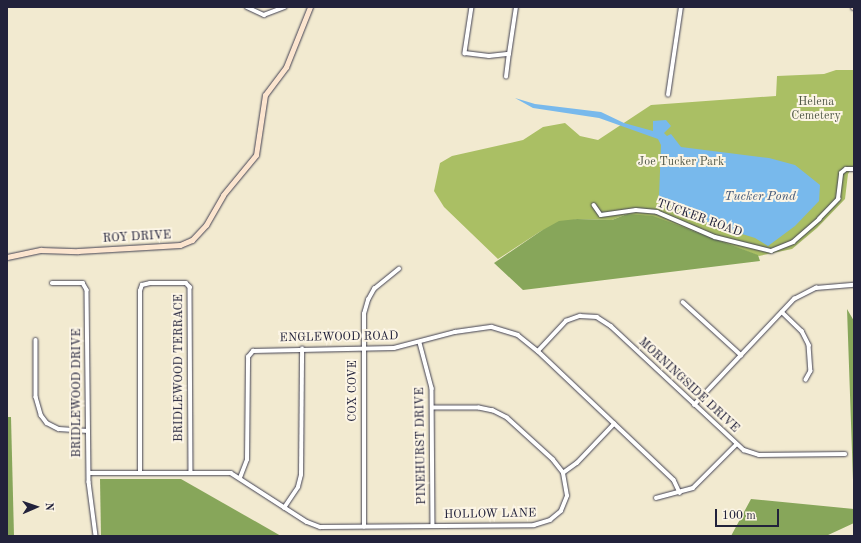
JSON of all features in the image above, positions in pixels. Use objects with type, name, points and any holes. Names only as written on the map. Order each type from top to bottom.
[{"type":"street","points":[[247,7],[262,15],[285,7]]},
{"type":"street","name":"ROY DRIVE","points":[[7,257],[41,250],[78,251],[180,245],[192,240],[206,225],[224,194],[256,155],[264,95],[286,67],[310,7]]},
{"type":"street","points":[[472,7],[466,53],[489,56],[509,54]]},
{"type":"street","points":[[506,76],[516,7]]},
{"type":"street","points":[[668,95],[680,7]]},
{"type":"street","name":"TUCKER ROAD","points":[[594,205],[596,211],[605,215],[636,210],[657,212],[715,237],[771,251],[793,242],[819,219],[838,199],[841,173],[846,169],[854,169]]},
{"type":"street","name":"COX COVE","points":[[364,527],[364,314],[368,300],[379,284],[399,270]]},
{"type":"street","name":"BRIDLEWOOD DRIVE","points":[[52,283],[83,283],[87,290],[89,473],[96,536]]},
{"type":"street","name":"BRIDLEWOOD TERRACE","points":[[140,473],[140,291],[142,285],[150,283],[186,283],[190,287],[191,472]]},
{"type":"street","points":[[694,405],[794,299],[810,290],[854,285]]},
{"type":"street","points":[[684,302],[741,355]]},
{"type":"street","points":[[782,312],[802,331],[809,345],[811,371],[806,380]]},
{"type":"street","name":"MORNINGSIDE DRIVE","points":[[538,351],[570,319],[585,315],[597,317],[611,326],[736,445],[748,452],[759,454],[845,454]]},
{"type":"street","name":"ENGLEWOOD ROAD","points":[[240,478],[248,455],[249,354],[256,350],[394,348],[420,343],[446,333],[492,327],[518,335],[538,351],[674,480],[680,493]]},
{"type":"street","points":[[36,340],[37,403],[45,421],[60,430],[88,431]]},
{"type":"street","name":"PINEHURST DRIVE","points":[[420,343],[431,379],[433,408],[433,526]]},
{"type":"street","points":[[284,508],[298,487],[301,475],[302,349]]},
{"type":"street","points":[[433,408],[479,408],[502,415],[538,446],[563,473],[577,463],[614,424]]},
{"type":"street","points":[[656,498],[680,493],[696,486],[736,445]]},
{"type":"street","name":"HOLLOW LANE","points":[[89,473],[224,472],[240,478],[284,508],[317,527],[364,527],[534,525],[546,522],[557,515],[565,504],[567,484],[563,473]]},
{"type":"green space","name":"Joe Tucker Park","points":[[836,70],[854,70],[854,165],[848,174],[845,199],[817,228],[792,249],[759,256],[690,230],[627,214],[612,220],[577,219],[541,231],[498,259],[444,207],[434,191],[440,163],[452,156],[523,140],[543,127],[565,123],[580,136],[598,140],[651,105],[776,96],[777,76],[824,74]]},
{"type":"green space","points":[[627,214],[653,216],[758,255],[760,261],[523,290],[494,263],[541,231],[559,221],[577,219],[612,220]]},
{"type":"green space","points":[[847,309],[854,321],[854,509]]},
{"type":"green space","points":[[7,417],[11,417],[14,536],[7,536]]},
{"type":"green space","points":[[100,479],[181,479],[281,536],[101,536]]},
{"type":"green space","points":[[751,499],[854,509],[854,523],[826,536],[731,536]]},
{"type":"water","name":"Tucker Pond","points":[[515,98],[535,104],[601,112],[624,123],[653,131],[653,121],[666,120],[671,126],[664,133],[667,136],[671,134],[681,147],[769,158],[795,165],[820,185],[819,201],[795,226],[768,246],[755,238],[713,225],[664,202],[659,197],[661,145],[658,139],[599,118],[533,108]]},
{"type":"park label","name":"Helena Cemetery","points":[[816,110]]}]
